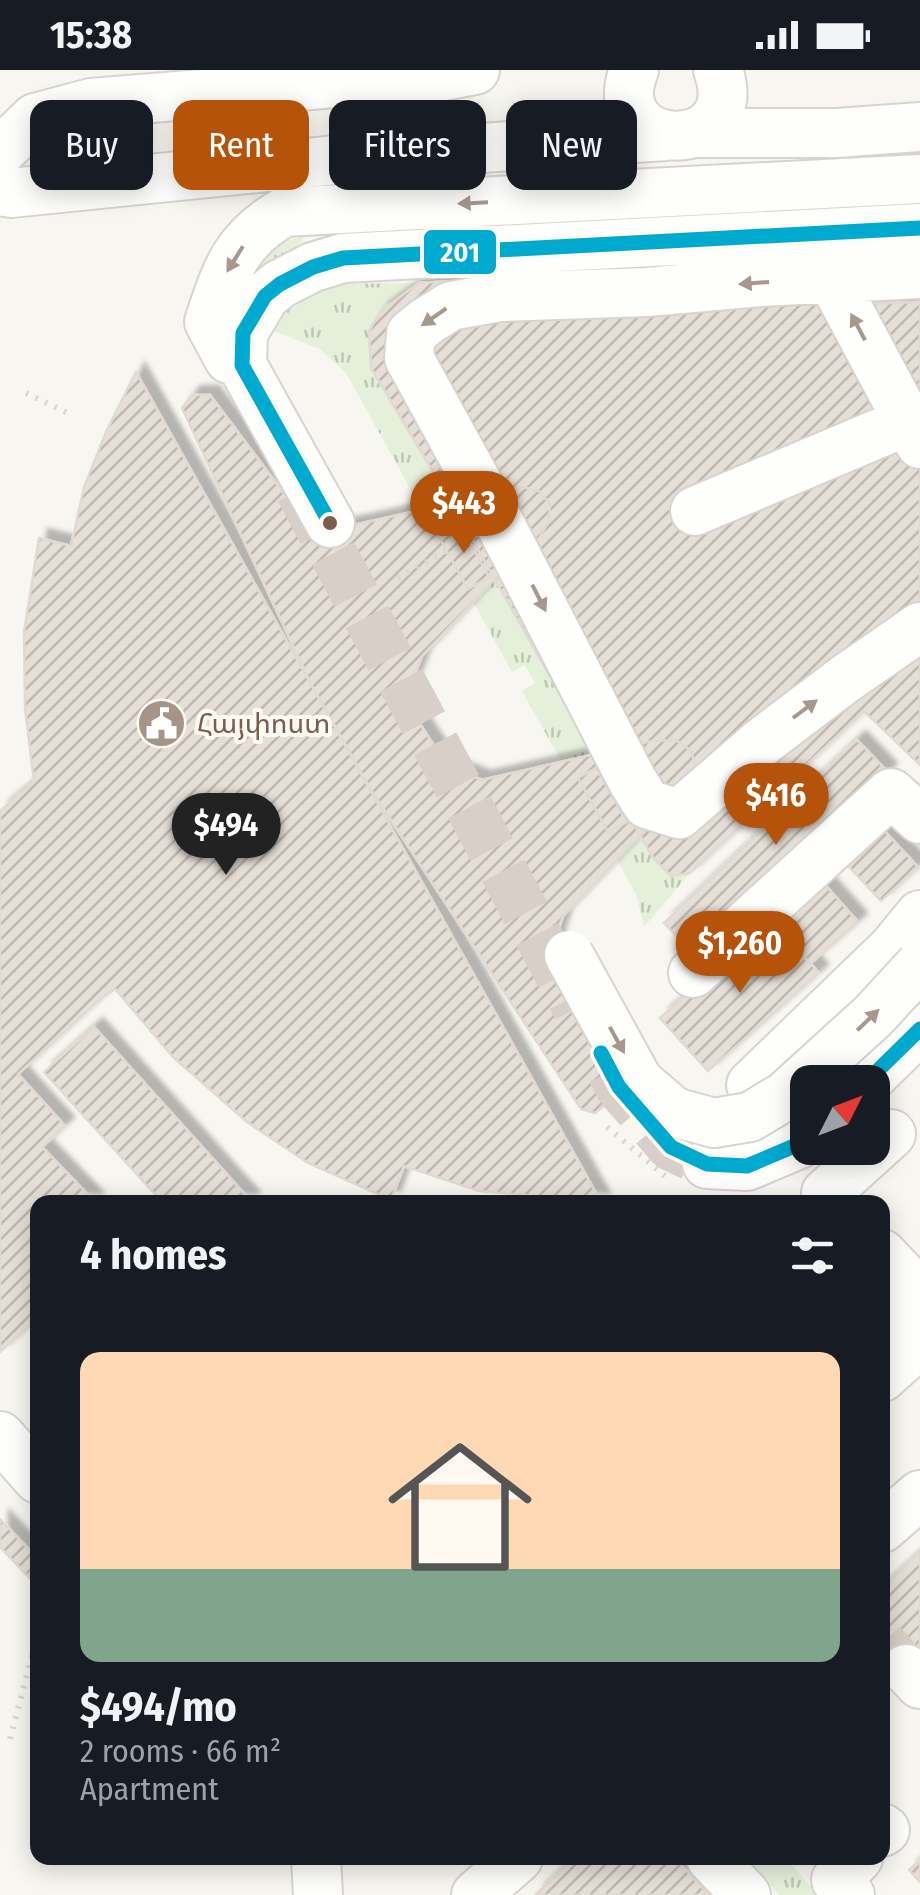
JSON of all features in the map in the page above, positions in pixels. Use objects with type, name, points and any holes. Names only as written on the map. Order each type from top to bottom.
[{"type":"lane","points":[[0,152],[35,118],[91,104],[440,77],[475,70]]},
{"type":"lane","points":[[634,70],[629,95],[641,121],[652,130],[680,135],[708,125],[718,113],[722,98],[720,76]]},
{"type":"lane","points":[[720,76],[762,113],[836,133]]},
{"type":"lane","points":[[0,190],[11,193],[404,153],[680,135],[836,133],[920,127]]},
{"type":"lane","points":[[229,358],[210,322],[224,275],[246,241],[284,212],[920,180]]},
{"type":"lane","points":[[330,524],[242,364],[243,332],[265,296],[313,267],[343,258],[920,228]]},
{"type":"lane","points":[[920,274],[647,292],[501,297],[451,306],[426,321],[412,334],[409,358],[647,804],[679,814],[762,742],[920,627]]},
{"type":"lane","points":[[695,511],[914,432],[832,279]]},
{"type":"lane","points":[[693,973],[891,792],[920,819]]},
{"type":"lane","points":[[752,1085],[893,948],[920,915]]},
{"type":"lane","points":[[569,955],[640,1082],[674,1112],[714,1123],[750,1117],[785,1096],[874,1016],[920,965]]},
{"type":"lane","points":[[884,1065],[920,1030]]},
{"type":"lane","points":[[828,1195],[891,1134]]},
{"type":"lane","points":[[695,1178],[747,1166],[790,1148]]},
{"type":"lane","points":[[890,1262],[920,1294]]},
{"type":"lane","points":[[890,1326],[920,1302]]},
{"type":"lane","points":[[890,1370],[920,1343]]},
{"type":"lane","points":[[0,1436],[30,1470]]},
{"type":"lane","points":[[890,1521],[920,1494]]},
{"type":"lane","points":[[316,1865],[318,1895]]},
{"type":"lane","points":[[476,1895],[510,1865]]},
{"type":"lane","points":[[718,1865],[746,1895]]},
{"type":"path","points":[[26,393],[72,415]]},
{"type":"path","points":[[398,578],[446,551]]},
{"type":"path","points":[[607,1127],[695,1178]]},
{"type":"path","points":[[10,1740],[30,1664]]},
{"type":"green space","points":[[304,236],[295,261],[319,284],[419,283],[382,311],[369,331],[371,368],[653,858],[671,876],[690,873],[644,927],[636,894],[522,691],[535,683],[525,665],[512,672],[346,373],[320,349],[274,331],[245,309],[256,248]]},
{"type":"green space","points":[[751,1865],[791,1865],[819,1895],[779,1895]]},
{"type":"building","points":[[841,261],[867,304],[920,302],[920,765],[864,711],[690,873],[671,876],[653,858],[371,368],[369,331],[381,311],[419,283]]},
{"type":"building","points":[[136,372],[597,1195],[479,1191],[404,1166],[393,1195],[380,1195],[308,1163],[247,1122],[173,1057],[115,989],[18,1074],[65,1126],[42,1147],[88,1195],[30,1195],[30,1325],[0,1352],[0,811],[34,782],[25,708],[24,632],[39,538],[71,546],[84,487]]},
{"type":"building","points":[[192,395],[210,395],[297,511],[336,529],[524,487],[539,491],[550,504],[549,521],[539,538],[422,656],[411,684],[412,712],[448,767],[482,780],[652,741],[676,740],[691,751],[696,768],[689,784],[563,916],[556,937],[559,965],[607,1088],[607,1103],[595,1113],[581,1109],[370,788],[310,682],[182,408]]},
{"type":"building","points":[[459,523],[489,577],[468,589],[438,535]]},
{"type":"building","points":[[857,740],[888,772],[695,955],[664,923]]},
{"type":"building","points":[[596,768],[627,822],[608,832],[578,778]]},
{"type":"building","points":[[876,822],[918,867],[881,901],[839,856]]},
{"type":"building","points":[[819,878],[858,922],[810,964],[771,920]]},
{"type":"building","points":[[771,920],[819,973],[708,1071],[660,1018]]},
{"type":"building","points":[[94,1027],[246,1195],[156,1195],[44,1072]]},
{"type":"building","points":[[0,1519],[30,1551],[30,1579],[0,1547]]},
{"type":"building","points":[[920,1552],[920,1657],[890,1685],[890,1580]]},
{"type":"building","points":[[920,1860],[920,1882],[909,1870]]},
{"type":"building","points":[[567,1865],[681,1865],[709,1895],[535,1895]]},
{"type":"tunnel","points":[[299,490],[577,1008]]},
{"type":"tunnel","points":[[611,1071],[619,1087],[671,1147],[707,1164],[727,1128]]},
{"type":"tunnel","points":[[890,1652],[906,1669]]},
{"type":"transit line","name":"201","points":[[330,523],[242,365],[243,333],[265,296],[313,267],[343,258],[920,228]]},
{"type":"transit line","name":"201","points":[[883,1065],[920,1029]]},
{"type":"transit line","name":"201","points":[[601,1053],[619,1087],[671,1147],[707,1164],[747,1166],[790,1148]]},
{"type":"place","name":"Հայփոստ","points":[[162,723]]}]
